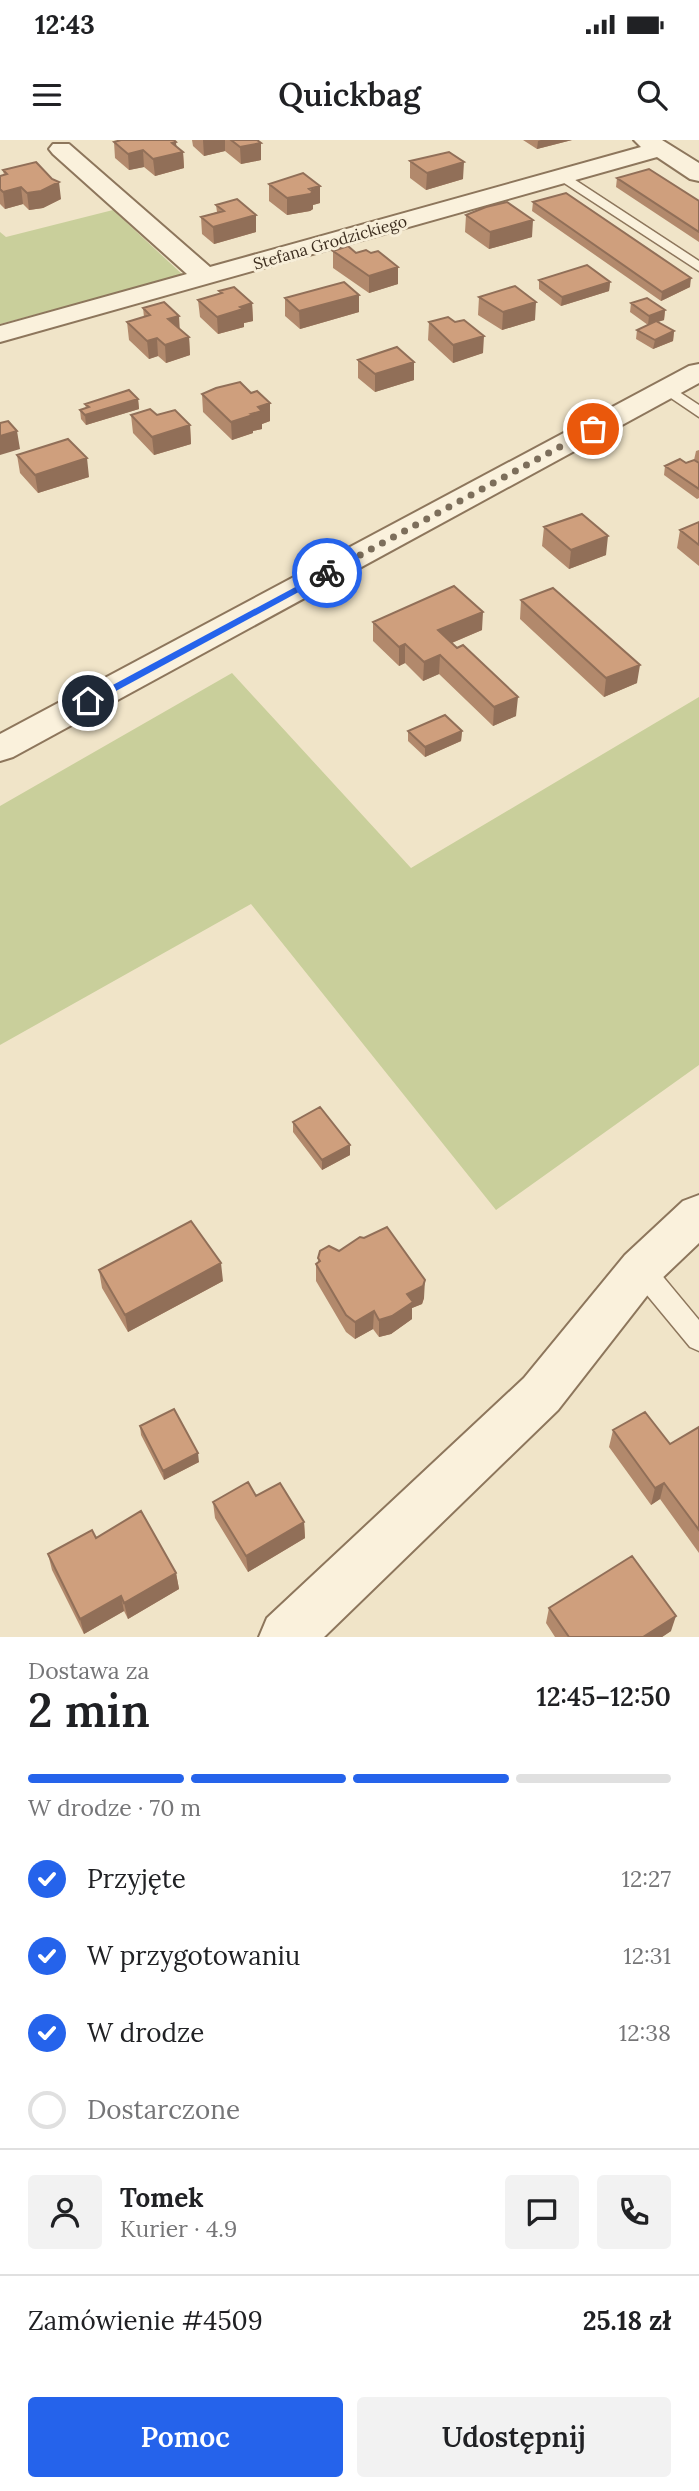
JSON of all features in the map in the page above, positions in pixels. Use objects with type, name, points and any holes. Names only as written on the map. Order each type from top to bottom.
[{"type":"street","points":[[86,143],[61,149],[206,277]]},
{"type":"street","points":[[653,144],[699,174]]},
{"type":"street","name":"Stefana Grodzickiego","points":[[0,334],[563,176],[653,144]]},
{"type":"street","points":[[0,749],[699,372]]},
{"type":"street","points":[[286,1637],[541,1394],[641,1269],[699,1214]]},
{"type":"lane","points":[[563,176],[699,267]]},
{"type":"lane","points":[[667,389],[699,412]]},
{"type":"lane","points":[[641,1269],[699,1339]]},
{"type":"green space","points":[[113,210],[183,275],[0,324],[0,232],[6,237]]},
{"type":"green space","points":[[232,673],[411,868],[699,697],[699,1065],[496,1210],[251,904],[0,1045],[0,806]]},
{"type":"building","points":[[174,140],[176,142],[172,143],[183,152],[153,159],[143,150],[128,154],[114,142]]},
{"type":"building","points":[[231,140],[257,140],[261,143],[240,147]]},
{"type":"building","points":[[449,152],[464,162],[427,173],[410,161]]},
{"type":"building","points":[[36,162],[52,179],[59,182],[41,191],[27,193],[21,187],[3,192],[0,189],[0,176],[7,174],[3,170]]},
{"type":"building","points":[[649,169],[699,201],[699,232],[617,178]]},
{"type":"building","points":[[303,173],[320,186],[309,189],[313,192],[310,194],[287,198],[269,184]]},
{"type":"building","points":[[566,193],[691,278],[662,292],[533,202]]},
{"type":"building","points":[[237,199],[256,215],[213,227],[201,217],[224,211],[216,205]]},
{"type":"building","points":[[507,202],[533,220],[490,232],[466,215],[486,207]]},
{"type":"building","points":[[348,246],[356,253],[378,251],[398,267],[369,276],[333,251]]},
{"type":"building","points":[[587,265],[610,282],[562,297],[539,280]]},
{"type":"building","points":[[344,282],[359,295],[299,311],[285,298]]},
{"type":"building","points":[[515,286],[536,302],[503,312],[479,297]]},
{"type":"building","points":[[234,287],[252,303],[240,307],[243,309],[217,317],[198,300],[222,293],[219,291]]},
{"type":"building","points":[[647,298],[665,310],[649,316],[631,303]]},
{"type":"building","points":[[164,302],[179,316],[168,319],[189,337],[165,345],[157,338],[147,341],[127,322],[150,315],[143,308]]},
{"type":"building","points":[[448,317],[455,322],[464,320],[484,336],[453,345],[429,322]]},
{"type":"building","points":[[656,321],[674,331],[655,340],[637,330]]},
{"type":"building","points":[[397,347],[414,362],[375,374],[358,360]]},
{"type":"building","points":[[240,382],[251,393],[257,391],[270,403],[258,407],[262,411],[231,422],[202,394]]},
{"type":"building","points":[[129,390],[138,399],[85,415],[80,410],[89,407],[85,404]]},
{"type":"building","points":[[150,409],[157,415],[175,410],[190,425],[152,437],[131,415]]},
{"type":"building","points":[[8,421],[17,431],[0,436],[0,423]]},
{"type":"building","points":[[68,439],[87,458],[35,475],[17,455]]},
{"type":"building","points":[[680,459],[686,463],[694,460],[699,463],[699,489],[665,466]]},
{"type":"building","points":[[582,514],[608,536],[571,550],[544,527]]},
{"type":"building","points":[[699,522],[699,545],[680,530]]},
{"type":"building","points":[[454,586],[483,612],[438,630],[457,648],[463,645],[518,697],[494,707],[440,655],[424,662],[405,644],[399,647],[373,622]]},
{"type":"building","points":[[553,588],[640,665],[606,678],[521,600]]},
{"type":"building","points":[[445,715],[462,731],[425,747],[408,731]]},
{"type":"building","points":[[320,1107],[350,1145],[322,1160],[293,1122]]},
{"type":"building","points":[[191,1221],[221,1263],[125,1315],[99,1270]]},
{"type":"building","points":[[387,1227],[425,1280],[423,1286],[407,1294],[413,1302],[392,1316],[379,1320],[374,1311],[355,1322],[346,1315],[316,1264],[320,1261],[320,1251],[329,1246],[339,1251],[360,1237],[364,1238]]},
{"type":"building","points":[[174,1409],[198,1453],[163,1471],[140,1426]]},
{"type":"building","points":[[645,1412],[670,1444],[699,1427],[699,1530],[664,1483],[655,1488],[613,1430]]},
{"type":"building","points":[[248,1482],[256,1496],[280,1483],[304,1522],[246,1556],[213,1502]]},
{"type":"building","points":[[141,1511],[176,1573],[124,1603],[121,1596],[80,1619],[48,1554],[92,1530],[96,1538]]},
{"type":"building","points":[[632,1556],[676,1616],[643,1637],[569,1637],[549,1608]]},
{"type":"way so far","points":[[327,573],[593,429]]},
{"type":"route","points":[[88,701],[327,573]]}]
